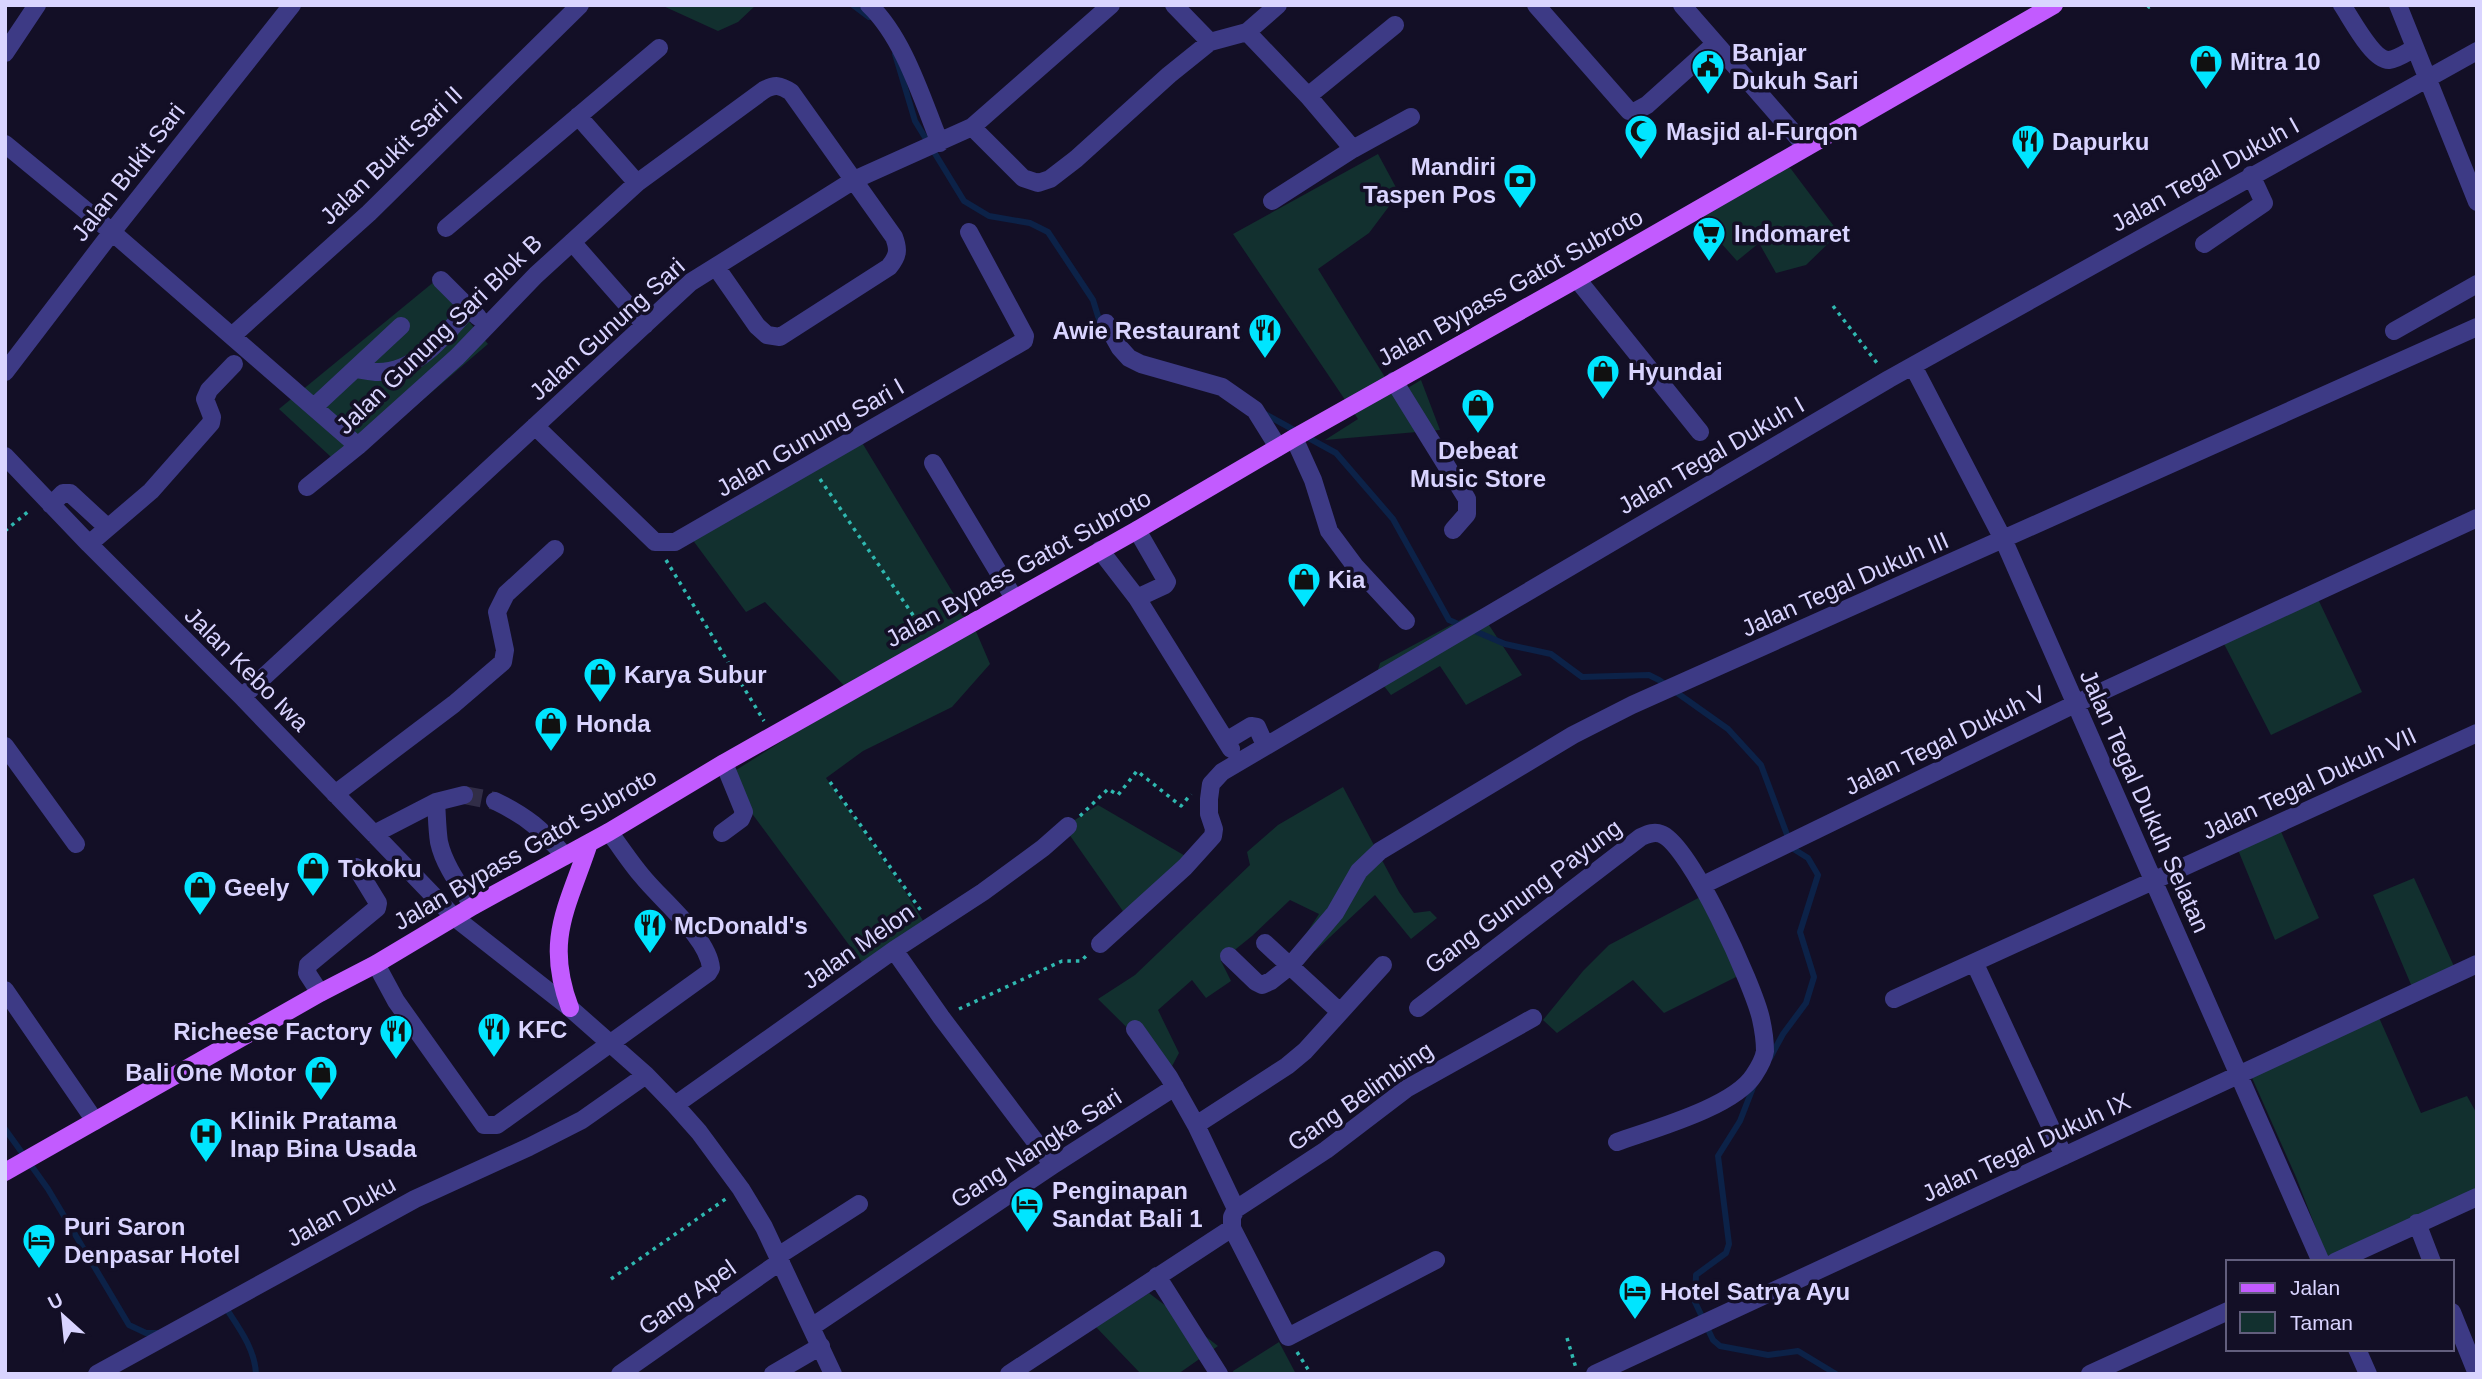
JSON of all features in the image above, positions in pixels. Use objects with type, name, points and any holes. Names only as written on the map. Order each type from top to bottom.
[{"type":"main road","name":"Jalan Bypass Gatot Subroto","points":[[5,1172],[376,964],[473,906],[609,832],[772,735],[1137,530],[2054,5]]},
{"type":"main road","points":[[570,1008],[558,962],[558,937],[589,843]]},
{"type":"street","points":[[5,52],[37,5]]},
{"type":"street","name":"Jalan Bukit Sari","points":[[5,372],[292,5]]},
{"type":"street","name":"Jalan Bukit Sari II","points":[[232,336],[369,213],[580,5]]},
{"type":"street","points":[[869,5],[887,25],[900,48],[940,143]]},
{"type":"street","name":"Jalan Gunung Sari","points":[[242,697],[691,282],[854,180],[972,127],[1111,5]]},
{"type":"street","points":[[1174,5],[1210,42]]},
{"type":"street","points":[[972,127],[1023,178],[1031,182],[1046,181],[1076,159],[1169,75],[1210,42],[1247,32],[1278,5]]},
{"type":"street","points":[[1536,5],[1629,111],[1636,111],[1647,105],[1716,44]]},
{"type":"street","points":[[1682,5],[1806,147]]},
{"type":"street","points":[[2342,5],[2373,51],[2382,59],[2392,60],[2415,48]]},
{"type":"street","points":[[2398,5],[2477,202]]},
{"type":"street","points":[[1308,96],[1395,25]]},
{"type":"street","points":[[1247,32],[1308,96],[1353,149]]},
{"type":"street","points":[[446,228],[659,48]]},
{"type":"street","name":"Jalan Tegal Dukuh I","points":[[1209,799],[1211,784],[1222,772],[1265,745],[1889,379],[2477,51]]},
{"type":"street","name":"Jalan Gunung Sari Blok B","points":[[307,487],[358,446],[488,327],[536,275],[637,183],[764,90],[772,86],[782,86],[791,92],[894,237],[898,247],[896,258],[889,267],[780,337],[767,335],[757,326],[716,267]]},
{"type":"street","points":[[578,116],[637,183]]},
{"type":"street","points":[[1272,201],[1353,149],[1411,117]]},
{"type":"street","points":[[5,144],[112,232],[358,446]]},
{"type":"street","points":[[2204,244],[2264,203],[2251,175]]},
{"type":"street","name":"Jalan Gunung Sari I","points":[[655,542],[675,542],[1024,341],[1025,336],[970,232]]},
{"type":"street","name":"Jalan Gunung Sari Blok B","points":[[572,242],[645,325]]},
{"type":"street","points":[[1577,279],[1700,432]]},
{"type":"street","points":[[441,280],[488,327]]},
{"type":"street","points":[[2394,331],[2477,284]]},
{"type":"street","points":[[356,369],[380,372],[405,366],[439,343],[469,308]]},
{"type":"street","points":[[1106,323],[1129,358],[1141,364],[1222,387],[1255,410],[1278,447]]},
{"type":"street","points":[[314,407],[401,326]]},
{"type":"street","name":"Jalan Tegal Dukuh III","points":[[1229,956],[1262,985],[1271,981],[1290,966],[1335,913],[1359,871],[1380,851],[1573,735],[1632,705],[2004,541],[2477,327]]},
{"type":"street","points":[[89,544],[151,491],[211,423],[212,417],[205,398],[209,390],[234,364]]},
{"type":"street","name":"Jalan Tegal Dukuh Selatan","points":[[1913,366],[2004,541],[2320,1260]]},
{"type":"street","points":[[1394,381],[1467,499],[1467,514],[1453,530]]},
{"type":"street","points":[[535,426],[655,542]]},
{"type":"street","points":[[1294,438],[1313,480],[1329,531],[1356,566],[1406,621]]},
{"type":"street","name":"Jalan Kebo Iwa","points":[[5,456],[454,917],[570,1008],[646,1075],[675,1105],[699,1132],[741,1189],[780,1258],[833,1374]]},
{"type":"street","points":[[933,463],[1014,598]]},
{"type":"street","points":[[48,501],[66,491],[107,527]]},
{"type":"street","name":"Jalan Tegal Dukuh V","points":[[1703,884],[2075,704],[2477,518]]},
{"type":"street","points":[[1136,597],[1142,597],[1165,586],[1167,582],[1137,530]]},
{"type":"street","points":[[335,794],[454,704],[503,662],[505,650],[497,612],[506,594],[555,549]]},
{"type":"street","points":[[1100,550],[1136,597],[1238,761]]},
{"type":"street","points":[[1226,741],[1251,726],[1257,727],[1265,745]]},
{"type":"street","name":"Jalan Tegal Dukuh VII","points":[[1894,999],[2477,733]]},
{"type":"street","points":[[5,746],[76,844]]},
{"type":"street","points":[[722,834],[741,819],[744,812],[724,763]]},
{"type":"street","points":[[374,834],[436,802],[464,795]]},
{"type":"street","points":[[1100,944],[1185,867],[1213,836],[1209,799]]},
{"type":"street","points":[[495,801],[524,816],[541,829],[565,856]]},
{"type":"street","points":[[436,802],[442,853],[473,906]]},
{"type":"street","name":"Jalan Melon","points":[[675,1105],[930,925],[992,886],[1068,826]]},
{"type":"street","points":[[376,964],[396,1001],[484,1125],[497,1125],[641,1023],[711,968],[705,950],[676,911],[642,877],[609,832]]},
{"type":"street","name":"Gang Gunung Payung","points":[[1418,1008],[1641,836],[1651,832],[1662,834],[1671,841],[1703,884]]},
{"type":"street","points":[[320,993],[307,973],[308,965],[377,908],[378,903],[356,867]]},
{"type":"street","points":[[1617,1142],[1696,1114],[1731,1097],[1753,1077],[1765,1053],[1761,1019],[1746,976],[1703,884]]},
{"type":"street","points":[[1265,943],[1340,1012]]},
{"type":"street","points":[[894,950],[1053,1165]]},
{"type":"street","points":[[1975,964],[2064,1156]]},
{"type":"street","name":"Jalan Tegal Dukuh IX","points":[[1595,1374],[2477,964]]},
{"type":"street","points":[[1196,1125],[1287,1066],[1305,1051],[1383,965]]},
{"type":"street","points":[[5,990],[95,1121]]},
{"type":"street","name":"Gang Belimbing","points":[[1236,1209],[1326,1150],[1406,1089],[1533,1018]]},
{"type":"street","points":[[1135,1029],[1175,1087],[1196,1125],[1236,1209],[1231,1217],[1232,1228],[1288,1337],[1436,1260]]},
{"type":"street","name":"Jalan Duku","points":[[97,1374],[415,1199],[582,1120],[646,1075]]},
{"type":"street","name":"Gang Nangka Sari","points":[[813,1326],[1053,1165],[1175,1087]]},
{"type":"street","points":[[2339,1260],[2477,1197]]},
{"type":"street","name":"Gang Apel","points":[[620,1374],[859,1204]]},
{"type":"street","points":[[2417,1223],[2431,1260]]},
{"type":"street","points":[[1009,1374],[1232,1228]]},
{"type":"street","points":[[1157,1276],[1219,1374]]},
{"type":"street","points":[[2091,1374],[2226,1312]]},
{"type":"street","points":[[2454,1317],[2477,1374]]},
{"type":"street","points":[[773,1374],[821,1346]]},
{"type":"street","points":[[2358,1351],[2368,1374]]},
{"type":"path","points":[[2147,5],[2153,5]]},
{"type":"path","points":[[1833,306],[1889,379]]},
{"type":"path","points":[[811,466],[915,618]]},
{"type":"path","points":[[5,531],[48,501]]},
{"type":"path","points":[[655,542],[772,735]]},
{"type":"path","points":[[1068,826],[1092,807],[1108,789],[1118,795],[1137,771],[1181,806],[1194,793],[1199,792],[1209,799]]},
{"type":"path","points":[[830,782],[930,925]]},
{"type":"path","points":[[941,1017],[1062,961],[1081,961],[1100,944]]},
{"type":"path","points":[[611,1279],[741,1189]]},
{"type":"path","points":[[1288,1337],[1311,1374]]},
{"type":"path","points":[[1567,1338],[1578,1374]]},
{"type":"green space","points":[[661,5],[756,5],[738,22],[718,31]]},
{"type":"green space","points":[[1378,154],[1399,193],[1369,233],[1318,269],[1396,395],[1421,380],[1440,430],[1325,440],[1358,419],[1233,234]]},
{"type":"green space","points":[[1784,164],[1791,169],[1839,233],[1806,265],[1776,273],[1759,243],[1737,261],[1695,214]]},
{"type":"green space","points":[[435,281],[488,344],[343,468],[279,409]]},
{"type":"green space","points":[[858,436],[975,629],[990,664],[952,707],[863,751],[826,778],[925,924],[869,972],[725,777],[854,696],[765,602],[746,612],[692,539]]},
{"type":"green space","points":[[2318,599],[2362,692],[2271,735],[2222,640]]},
{"type":"green space","points":[[1479,610],[1522,675],[1466,705],[1440,666],[1391,695],[1376,676],[1380,663]]},
{"type":"green space","points":[[1343,787],[1399,892],[1414,913],[1430,911],[1437,918],[1411,939],[1375,895],[1315,951],[1302,940],[1319,914],[1290,900],[1221,961],[1231,981],[1206,998],[1192,980],[1158,1010],[1179,1053],[1170,1070],[1098,999],[1135,975],[1250,865],[1247,852],[1278,825]]},
{"type":"green space","points":[[1098,805],[1187,857],[1125,914],[1064,827]]},
{"type":"green space","points":[[2279,827],[2319,918],[2275,940],[2236,845]]},
{"type":"green space","points":[[2414,878],[2457,973],[2415,994],[2373,895]]},
{"type":"green space","points":[[1704,895],[1744,973],[1664,1013],[1633,980],[1557,1033],[1543,1020],[1583,971],[1609,945]]},
{"type":"green space","points":[[2377,1013],[2421,1113],[2467,1096],[2477,1114],[2477,1198],[2328,1260],[2296,1177],[2249,1071]]},
{"type":"green space","points":[[1149,1293],[1218,1346],[1178,1374],[1141,1374],[1096,1327]]},
{"type":"green space","points":[[1279,1342],[1296,1374],[1234,1374],[1233,1371]]},
{"type":"waterway","points":[[853,5],[869,17]]},
{"type":"waterway","points":[[895,54],[915,121],[964,201],[989,216],[1030,223],[1048,232],[1093,300],[1101,326]]},
{"type":"waterway","points":[[1265,414],[1336,453],[1393,519],[1449,620],[1505,644],[1551,654],[1582,677],[1649,675],[1728,729],[1761,765],[1792,848],[1808,858],[1818,875],[1800,932],[1814,977],[1806,1003],[1783,1034],[1770,1058]]},
{"type":"waterway","points":[[1754,1085],[1740,1121],[1718,1156],[1729,1244],[1726,1253],[1696,1275],[1695,1302],[1713,1340],[1720,1346],[1768,1355],[1798,1351],[1836,1374]]},
{"type":"waterway","points":[[5,1129],[48,1189],[129,1325],[146,1333],[159,1333]]},
{"type":"waterway","points":[[224,1308],[246,1339],[256,1374]]},
{"type":"tunnel","points":[[464,795],[495,801]]},
{"type":"place","name":"Mitra 10","points":[[2206,91]]},
{"type":"place","name":"Banjar Dukuh Sari","points":[[1708,96]]},
{"type":"place","name":"Masjid al-Furqon","points":[[1641,161]]},
{"type":"place","name":"Dapurku","points":[[2028,171]]},
{"type":"place","name":"Mandiri Taspen Pos","points":[[1520,210]]},
{"type":"place","name":"Indomaret","points":[[1709,263]]},
{"type":"place","name":"Awie Restaurant","points":[[1265,360]]},
{"type":"place","name":"Hyundai","points":[[1603,401]]},
{"type":"place","name":"Debeat Music Store","points":[[1478,435]]},
{"type":"place","name":"Kia","points":[[1304,609]]},
{"type":"place","name":"Karya Subur","points":[[600,704]]},
{"type":"place","name":"Honda","points":[[551,753]]},
{"type":"place","name":"Tokoku","points":[[313,898]]},
{"type":"place","name":"Geely","points":[[200,917]]},
{"type":"place","name":"McDonald's","points":[[650,955]]},
{"type":"place","name":"KFC","points":[[494,1059]]},
{"type":"place","name":"Richeese Factory","points":[[396,1061]]},
{"type":"place","name":"Bali One Motor","points":[[321,1102]]},
{"type":"place","name":"Klinik Pratama Inap Bina Usada","points":[[206,1164]]},
{"type":"place","name":"Penginapan Sandat Bali 1","points":[[1027,1234]]},
{"type":"place","name":"Puri Saron Denpasar Hotel","points":[[39,1270]]},
{"type":"place","name":"Hotel Satrya Ayu","points":[[1635,1321]]}]
